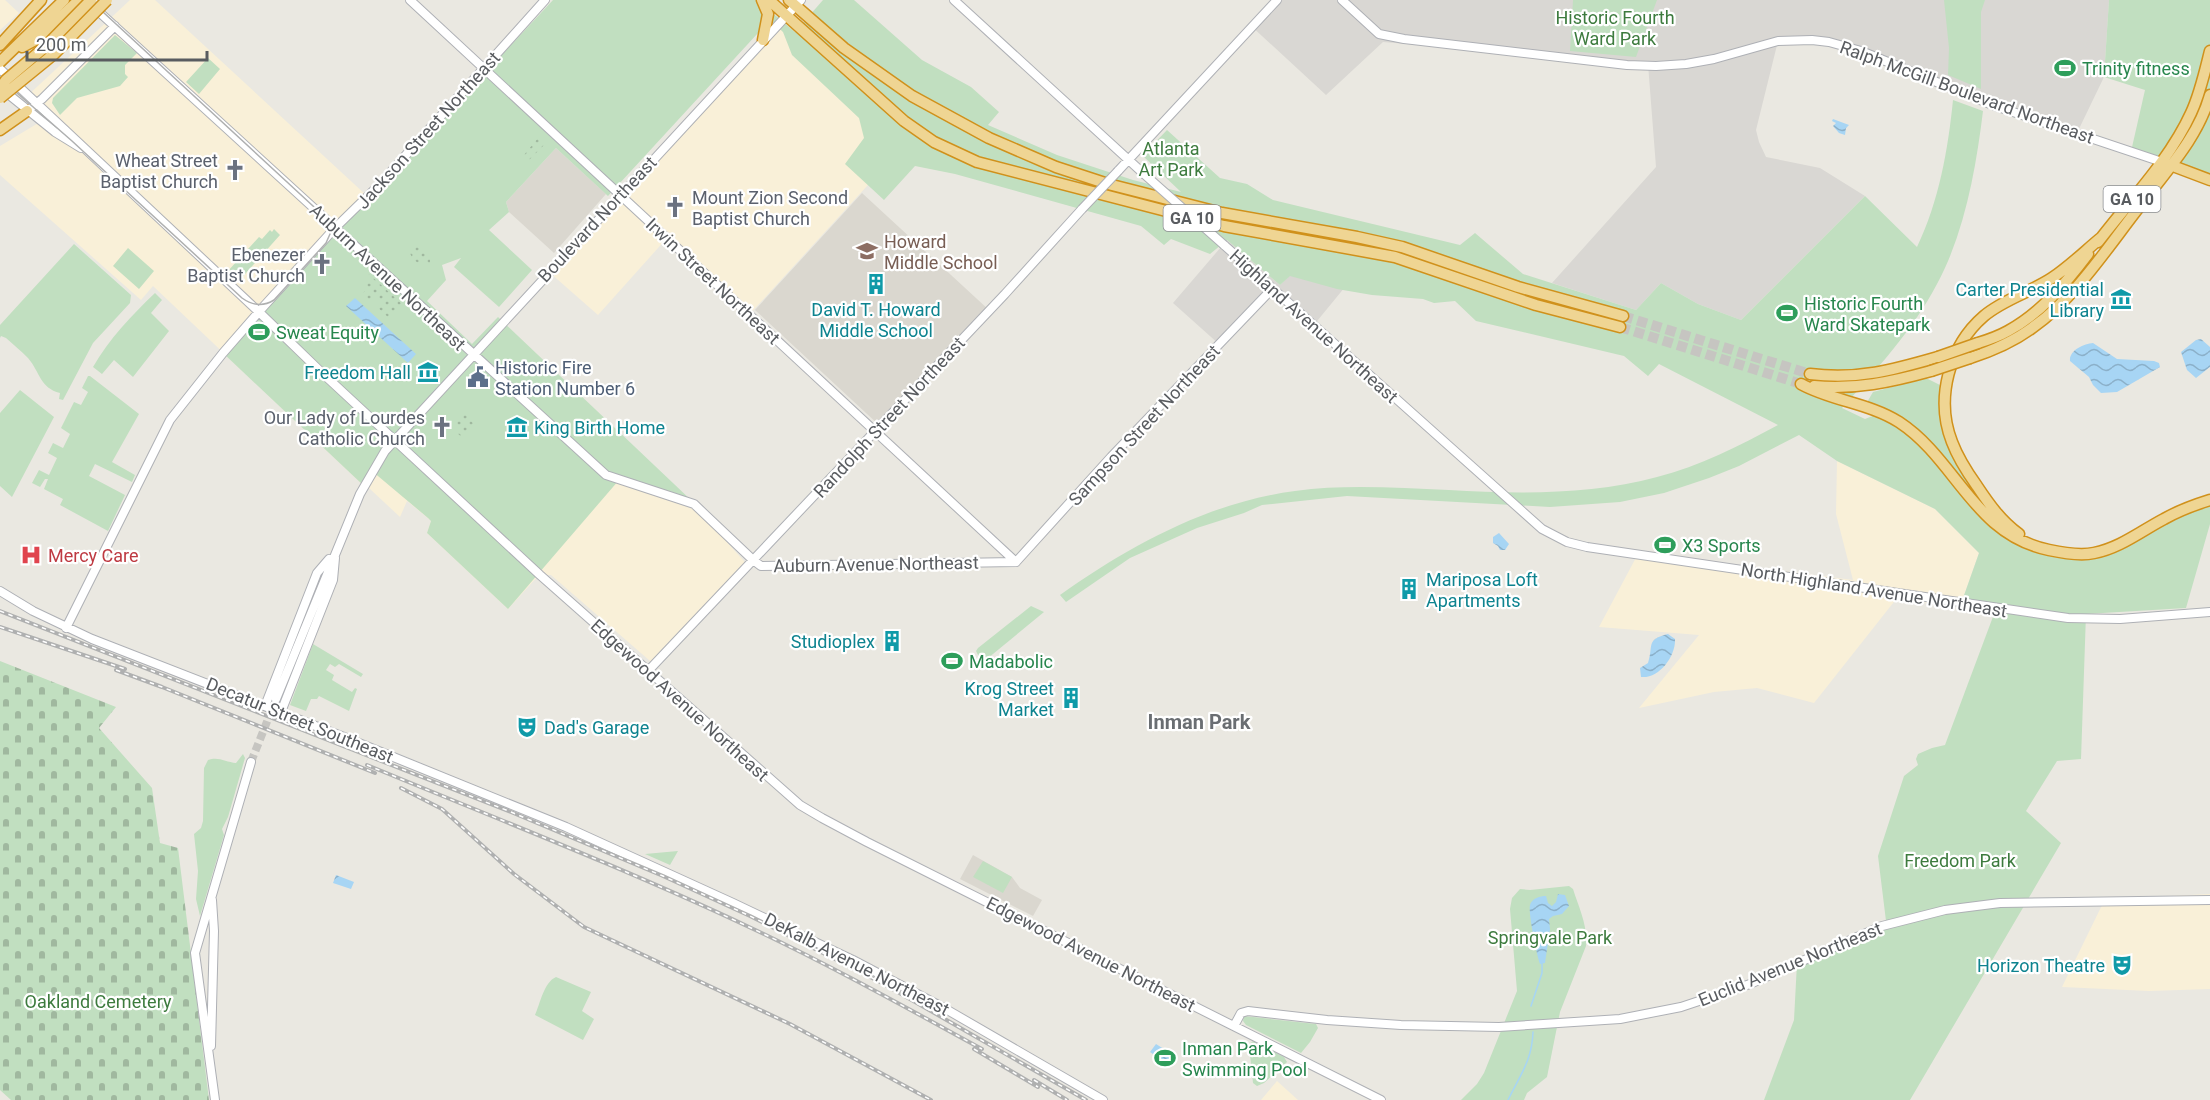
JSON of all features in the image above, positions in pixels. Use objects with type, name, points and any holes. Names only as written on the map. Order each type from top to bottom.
[{"type":"highway","points":[[0,45],[40,0]]},
{"type":"highway","points":[[0,62],[64,0]]},
{"type":"highway","points":[[11,53],[37,39],[79,0]]},
{"type":"highway","points":[[0,88],[6,80],[45,47],[88,0]]},
{"type":"highway","points":[[0,98],[54,54],[107,0]]},
{"type":"highway","points":[[762,0],[768,14],[763,40]]},
{"type":"highway","name":"GA 10","points":[[769,0],[904,121],[934,142],[977,162],[1224,226],[1395,257],[1536,305],[1622,322],[1402,247],[1222,213],[1108,184],[1056,167],[989,138],[912,96],[844,48],[795,2]]},
{"type":"highway","name":"GA 10","points":[[2050,550],[2020,542],[1999,527],[1916,436],[1890,417],[1814,391],[1802,384],[1852,388],[1882,384],[1970,358],[2013,340],[2032,328],[2058,306],[2105,252],[2166,164],[2192,112],[2210,51]]},
{"type":"highway","name":"GA 10","points":[[1810,374],[1844,377],[1892,370],[1978,344],[2007,332],[2039,310],[2066,282],[2197,126],[2210,95]]},
{"type":"highway","points":[[0,130],[27,111]]},
{"type":"highway","points":[[2166,164],[2210,180]]},
{"type":"highway","points":[[2102,237],[2054,277],[2003,303],[1980,320],[1961,344],[1946,385],[1945,407],[1951,441],[1963,464],[2000,517],[2025,538],[2050,550],[2084,555],[2110,549],[2179,511],[2210,500]]},
{"type":"main road","name":"Auburn Avenue Northeast","points":[[88,0],[597,468],[621,482],[694,504],[761,566],[1016,562]]},
{"type":"main road","name":"Irwin Street Northeast","points":[[410,0],[1016,562]]},
{"type":"main road","name":"Jackson Street Northeast","points":[[66,628],[165,428],[219,358],[259,312],[335,228],[372,193],[545,0]]},
{"type":"main road","name":"Highland Avenue Northeast","points":[[954,0],[1144,174],[1542,529]]},
{"type":"main road","name":"Randolph Street Northeast","points":[[648,671],[1277,0]]},
{"type":"main road","name":"Ralph McGill Boulevard Northeast","points":[[1342,0],[1379,34],[1628,66],[1686,64],[1714,59],[1778,41],[1829,42],[1861,51],[1995,106],[2166,164]]},
{"type":"main road","name":"Boulevard Northeast","points":[[335,551],[370,474],[394,440],[787,15],[795,2]]},
{"type":"main road","points":[[27,111],[115,26]]},
{"type":"main road","name":"Edgewood Avenue Northeast","points":[[0,69],[540,575],[781,789],[824,820],[1381,1100]]},
{"type":"main road","name":"Edgewood Avenue Northeast","points":[[0,88],[63,139],[85,150]]},
{"type":"main road","name":"Sampson Street Northeast","points":[[1016,562],[1111,457],[1272,288]]},
{"type":"main road","name":"North Highland Avenue Northeast","points":[[1542,529],[1567,542],[1587,547],[2047,616],[2120,619],[2210,612]]},
{"type":"main road","points":[[280,712],[333,580],[335,551]]},
{"type":"main road","points":[[276,699],[335,551]]},
{"type":"main road","points":[[265,706],[317,573],[335,551]]},
{"type":"main road","name":"Decatur Street Southeast","points":[[0,591],[66,628],[566,827],[603,844]]},
{"type":"main road","points":[[214,1100],[195,953],[201,926],[251,762]]},
{"type":"main road","name":"DeKalb Avenue Northeast","points":[[603,844],[854,960],[944,1008],[1102,1100]]},
{"type":"main road","points":[[210,1062],[212,896]]},
{"type":"main road","name":"Euclid Avenue Northeast","points":[[1234,1026],[1241,1013],[1248,1011],[1345,1022],[1499,1027],[1632,1017],[1681,1007],[1750,984],[1882,926],[1945,910],[2000,903],[2210,900]]},
{"type":"shaded area","points":[[0,0],[5,0],[19,13],[0,30]]},
{"type":"shaded area","points":[[130,0],[155,0],[366,195],[298,269],[605,478],[699,511],[751,569],[657,667],[551,575],[539,575],[508,609],[427,533],[431,521],[428,518],[407,501],[400,517],[364,486],[153,286],[141,300],[0,175],[0,146],[45,119],[24,99]]},
{"type":"shaded area","points":[[1272,0],[2109,0],[2104,77],[2077,133],[1837,44],[1778,41],[1756,130],[1766,157],[1820,168],[1865,196],[1741,320],[1698,304],[1661,283],[1636,310],[1552,283],[1656,167],[1648,64],[1383,42],[1326,95],[1249,24]]},
{"type":"shaded area","points":[[777,22],[911,138],[747,317],[667,238],[598,315],[549,272]]},
{"type":"shaded area","points":[[556,148],[606,194],[554,253],[509,212],[506,202]]},
{"type":"shaded area","name":"Howard Middle School","points":[[862,193],[989,310],[880,426],[755,310]]},
{"type":"shaded area","points":[[1227,240],[1280,285],[1290,275],[1345,287],[1313,326],[1269,288],[1220,345],[1173,303]]},
{"type":"shaded area","points":[[1837,461],[1935,509],[1979,553],[1962,601],[1948,606],[1897,598],[1814,703],[1757,688],[1714,692],[1639,708],[1699,635],[1599,627],[1639,552],[1853,580],[1836,514]]},
{"type":"shaded area","points":[[973,855],[1012,877],[1020,888],[1042,900],[1033,916],[960,879]]},
{"type":"shaded area","points":[[2210,894],[2210,989],[2149,991],[2062,987],[2105,899]]},
{"type":"shaded area","points":[[1277,1081],[1298,1100],[1261,1100]]},
{"type":"green space","points":[[553,0],[757,0],[795,32],[823,0],[854,0],[922,60],[971,87],[999,112],[988,125],[1057,155],[1133,180],[1181,192],[1144,157],[1144,154],[1167,130],[1220,178],[1247,184],[1273,200],[1460,245],[1475,233],[1523,274],[1636,310],[1661,283],[1698,304],[1741,320],[1865,196],[1917,247],[1937,193],[1953,100],[1983,111],[1968,199],[1947,264],[1917,317],[1881,364],[1842,408],[1865,419],[1875,415],[1910,435],[2003,533],[2029,550],[2074,558],[2210,503],[2210,524],[2186,608],[2086,614],[2081,759],[2057,761],[2026,811],[2061,843],[1910,1100],[1764,1100],[1794,1020],[1797,963],[1886,921],[1878,856],[1904,776],[1918,765],[1916,759],[1918,754],[1945,745],[1997,606],[1962,601],[1979,553],[1935,509],[1837,461],[1799,435],[1739,466],[1709,478],[1664,493],[1620,502],[1550,507],[1347,496],[1262,505],[1197,528],[1130,558],[1066,602],[1060,595],[1142,543],[1201,516],[1263,497],[1295,491],[1352,487],[1554,492],[1606,487],[1657,477],[1689,467],[1734,448],[1778,425],[1659,364],[1648,376],[1624,356],[1476,321],[1455,301],[1434,303],[1423,299],[1372,295],[1337,289],[1290,276],[1280,285],[1227,240],[1210,254],[1171,239],[1164,245],[1141,226],[955,174],[915,166],[884,200],[845,164],[864,138],[859,118],[792,55],[783,32],[770,20],[608,196],[556,148],[506,202],[509,212],[489,230],[532,270],[499,307],[454,267],[461,258],[442,265],[446,280],[427,301],[472,344],[498,317],[693,502],[619,480],[508,609],[427,533],[431,521],[428,518],[372,471],[364,486],[223,353]]},
{"type":"green space","name":"Historic Fourth Ward Park","points":[[1573,0],[1657,0],[1636,57],[1570,51]]},
{"type":"green space","points":[[1944,0],[1985,0],[1981,12],[1981,89],[1948,75],[1949,48]]},
{"type":"green space","points":[[2109,0],[2210,0],[2210,177],[2130,156],[2145,90],[2104,77]]},
{"type":"green space","points":[[115,35],[137,53],[125,65],[125,74],[128,77],[120,86],[77,98],[60,115],[52,103],[53,98]]},
{"type":"green space","points":[[208,58],[220,69],[199,94],[186,82]]},
{"type":"green space","points":[[538,138],[545,144],[529,160],[524,155]]},
{"type":"green space","points":[[274,229],[280,235],[238,282],[227,272],[259,237],[262,239]]},
{"type":"green space","points":[[74,244],[131,295],[130,303],[93,343],[63,400],[59,399],[60,393],[53,391],[44,383],[28,358],[6,338],[1,336],[0,338],[0,325]]},
{"type":"green space","points":[[409,245],[420,245],[423,251],[430,254],[430,266],[415,260],[410,254]]},
{"type":"green space","points":[[128,248],[154,271],[139,289],[113,266]]},
{"type":"green space","points":[[369,274],[402,304],[389,318],[377,307],[381,303],[376,298],[371,302],[362,294],[366,290],[363,287],[368,282],[365,279]]},
{"type":"green space","points":[[155,293],[162,300],[151,313],[169,331],[133,377],[114,360],[102,374],[93,367],[99,357],[121,328]]},
{"type":"green space","points":[[88,376],[139,414],[112,462],[135,475],[132,482],[95,464],[89,476],[125,495],[108,531],[60,505],[63,499],[44,489],[48,479],[45,479],[40,487],[32,483],[39,470],[49,475],[57,458],[48,453],[53,443],[63,448],[70,434],[61,428],[74,402],[81,405],[88,392],[82,388]]},
{"type":"green space","points":[[1926,378],[1944,387],[1945,426],[1997,524],[1918,434],[1866,404],[1873,392]]},
{"type":"green space","points":[[20,390],[54,417],[12,497],[0,486],[0,413]]},
{"type":"green space","points":[[467,411],[470,414],[467,417],[476,426],[464,439],[456,432],[454,425]]},
{"type":"green space","points":[[1031,606],[1044,612],[982,663],[976,651],[978,648]]},
{"type":"green space","points":[[313,644],[363,674],[361,677],[339,664],[335,667],[330,664],[326,670],[334,675],[332,680],[352,692],[355,688],[357,689],[349,711],[319,696],[317,699],[311,699],[306,711],[290,705]]},
{"type":"green space","name":"Oakland Cemetery","points":[[0,661],[116,707],[99,728],[152,788],[160,843],[178,848],[209,1100],[11,1100],[0,1090]]},
{"type":"green space","points":[[243,754],[245,758],[228,817],[222,829],[224,835],[200,916],[196,899],[198,871],[194,834],[201,828],[203,821],[204,768],[208,760],[219,759],[236,763]]},
{"type":"green space","points":[[678,851],[670,865],[645,854]]},
{"type":"green space","points":[[983,861],[1012,877],[1003,893],[973,877]]},
{"type":"green space","name":"Springvale Park","points":[[1569,886],[1573,889],[1586,931],[1586,946],[1560,1012],[1547,1077],[1527,1093],[1524,1100],[1461,1100],[1477,1084],[1484,1073],[1517,991],[1510,909],[1512,898],[1520,889]]},
{"type":"green space","points":[[556,977],[591,992],[582,1011],[594,1019],[583,1040],[535,1015],[545,988]]},
{"type":"green space","points":[[1244,1016],[1316,1024],[1318,1028],[1301,1053],[1246,1025],[1243,1021]]},
{"type":"green space","points":[[1253,1041],[1284,1057],[1287,1062],[1264,1083],[1257,1086],[1253,1083],[1249,1045]]},
{"type":"water","points":[[1833,119],[1849,125],[1845,135],[1839,133],[1833,126],[1836,123],[1832,121]]},
{"type":"water","points":[[355,298],[416,354],[408,363],[346,306]]},
{"type":"water","points":[[2201,339],[2210,347],[2210,367],[2196,378],[2187,370],[2181,352],[2196,340]]},
{"type":"water","points":[[2093,343],[2117,359],[2154,361],[2159,363],[2160,367],[2117,392],[2101,393],[2089,377],[2070,361],[2074,351]]},
{"type":"water","points":[[1499,533],[1509,544],[1505,550],[1500,550],[1493,543],[1493,537]]},
{"type":"water","points":[[1668,634],[1675,639],[1675,646],[1669,659],[1654,674],[1641,677],[1640,668],[1648,663],[1653,641]]},
{"type":"water","points":[[336,875],[354,882],[351,889],[333,883]]},
{"type":"water","points":[[1558,894],[1565,895],[1569,906],[1562,914],[1549,919],[1550,929],[1545,963],[1540,964],[1531,925],[1530,905],[1534,899],[1546,896],[1548,903],[1552,906]]},
{"type":"water","name":"Inman Park Swimming Pool","points":[[1156,1044],[1174,1053],[1167,1064],[1150,1052]]},
{"type":"waterway","points":[[1531,1006],[1542,973],[1542,963]]},
{"type":"waterway","points":[[1508,1100],[1528,1060],[1533,1032]]},
{"type":"tunnel","points":[[1623,316],[1810,374]]},
{"type":"tunnel","points":[[1620,327],[1801,384]]},
{"type":"tunnel","points":[[251,762],[276,699]]},
{"type":"tram line","points":[[0,78],[72,141],[242,298],[258,305],[274,300],[326,243],[330,234],[326,218],[90,0]]},
{"type":"railway","points":[[0,611],[511,812],[663,876],[750,916],[882,983],[1086,1100]]},
{"type":"railway","points":[[0,627],[125,669]]},
{"type":"railway","points":[[116,670],[375,773]]},
{"type":"railway","points":[[367,765],[702,905],[779,941],[982,1049]]},
{"type":"railway","points":[[401,788],[442,809],[514,874],[584,927],[790,1024],[931,1100]]},
{"type":"railway","points":[[974,1049],[1038,1087]]},
{"type":"railway","points":[[1034,1080],[1067,1100]]},
{"type":"place","name":"Trinity fitness","points":[[2065,68]]},
{"type":"place","name":"Wheat Street Baptist Church","points":[[235,170]]},
{"type":"place","name":"Mount Zion Second Baptist Church","points":[[675,207]]},
{"type":"place","name":"Howard Middle School","points":[[867,251]]},
{"type":"place","name":"Ebenezer Baptist Church","points":[[322,264]]},
{"type":"place","name":"David T. Howard Middle School","points":[[876,284]]},
{"type":"place","name":"Carter Presidential Library","points":[[2121,299]]},
{"type":"place","name":"Historic Fourth Ward Skatepark","points":[[1787,313]]},
{"type":"place","name":"Sweat Equity","points":[[259,332]]},
{"type":"place","name":"Freedom Hall","points":[[428,372]]},
{"type":"place","name":"Historic Fire Station Number 6","points":[[478,377]]},
{"type":"place","name":"Our Lady of Lourdes Catholic Church","points":[[442,427]]},
{"type":"place","name":"King Birth Home","points":[[517,427]]},
{"type":"place","name":"X3 Sports","points":[[1665,545]]},
{"type":"place","name":"Mercy Care","points":[[31,555]]},
{"type":"place","name":"Mariposa Loft Apartments","points":[[1409,589]]},
{"type":"place","name":"Studioplex","points":[[892,641]]},
{"type":"place","name":"Madabolic","points":[[952,661]]},
{"type":"place","name":"Krog Street Market","points":[[1071,698]]},
{"type":"place","name":"Dad's Garage","points":[[527,727]]},
{"type":"place","name":"Horizon Theatre","points":[[2122,965]]},
{"type":"place","name":"Inman Park Swimming Pool","points":[[1165,1058]]},
{"type":"district","name":"Inman Park","points":[[1199,722]]},
{"type":"park label","name":"Atlanta Art Park","points":[[1171,158]]},
{"type":"park label","name":"Freedom Park","points":[[1960,860]]}]
